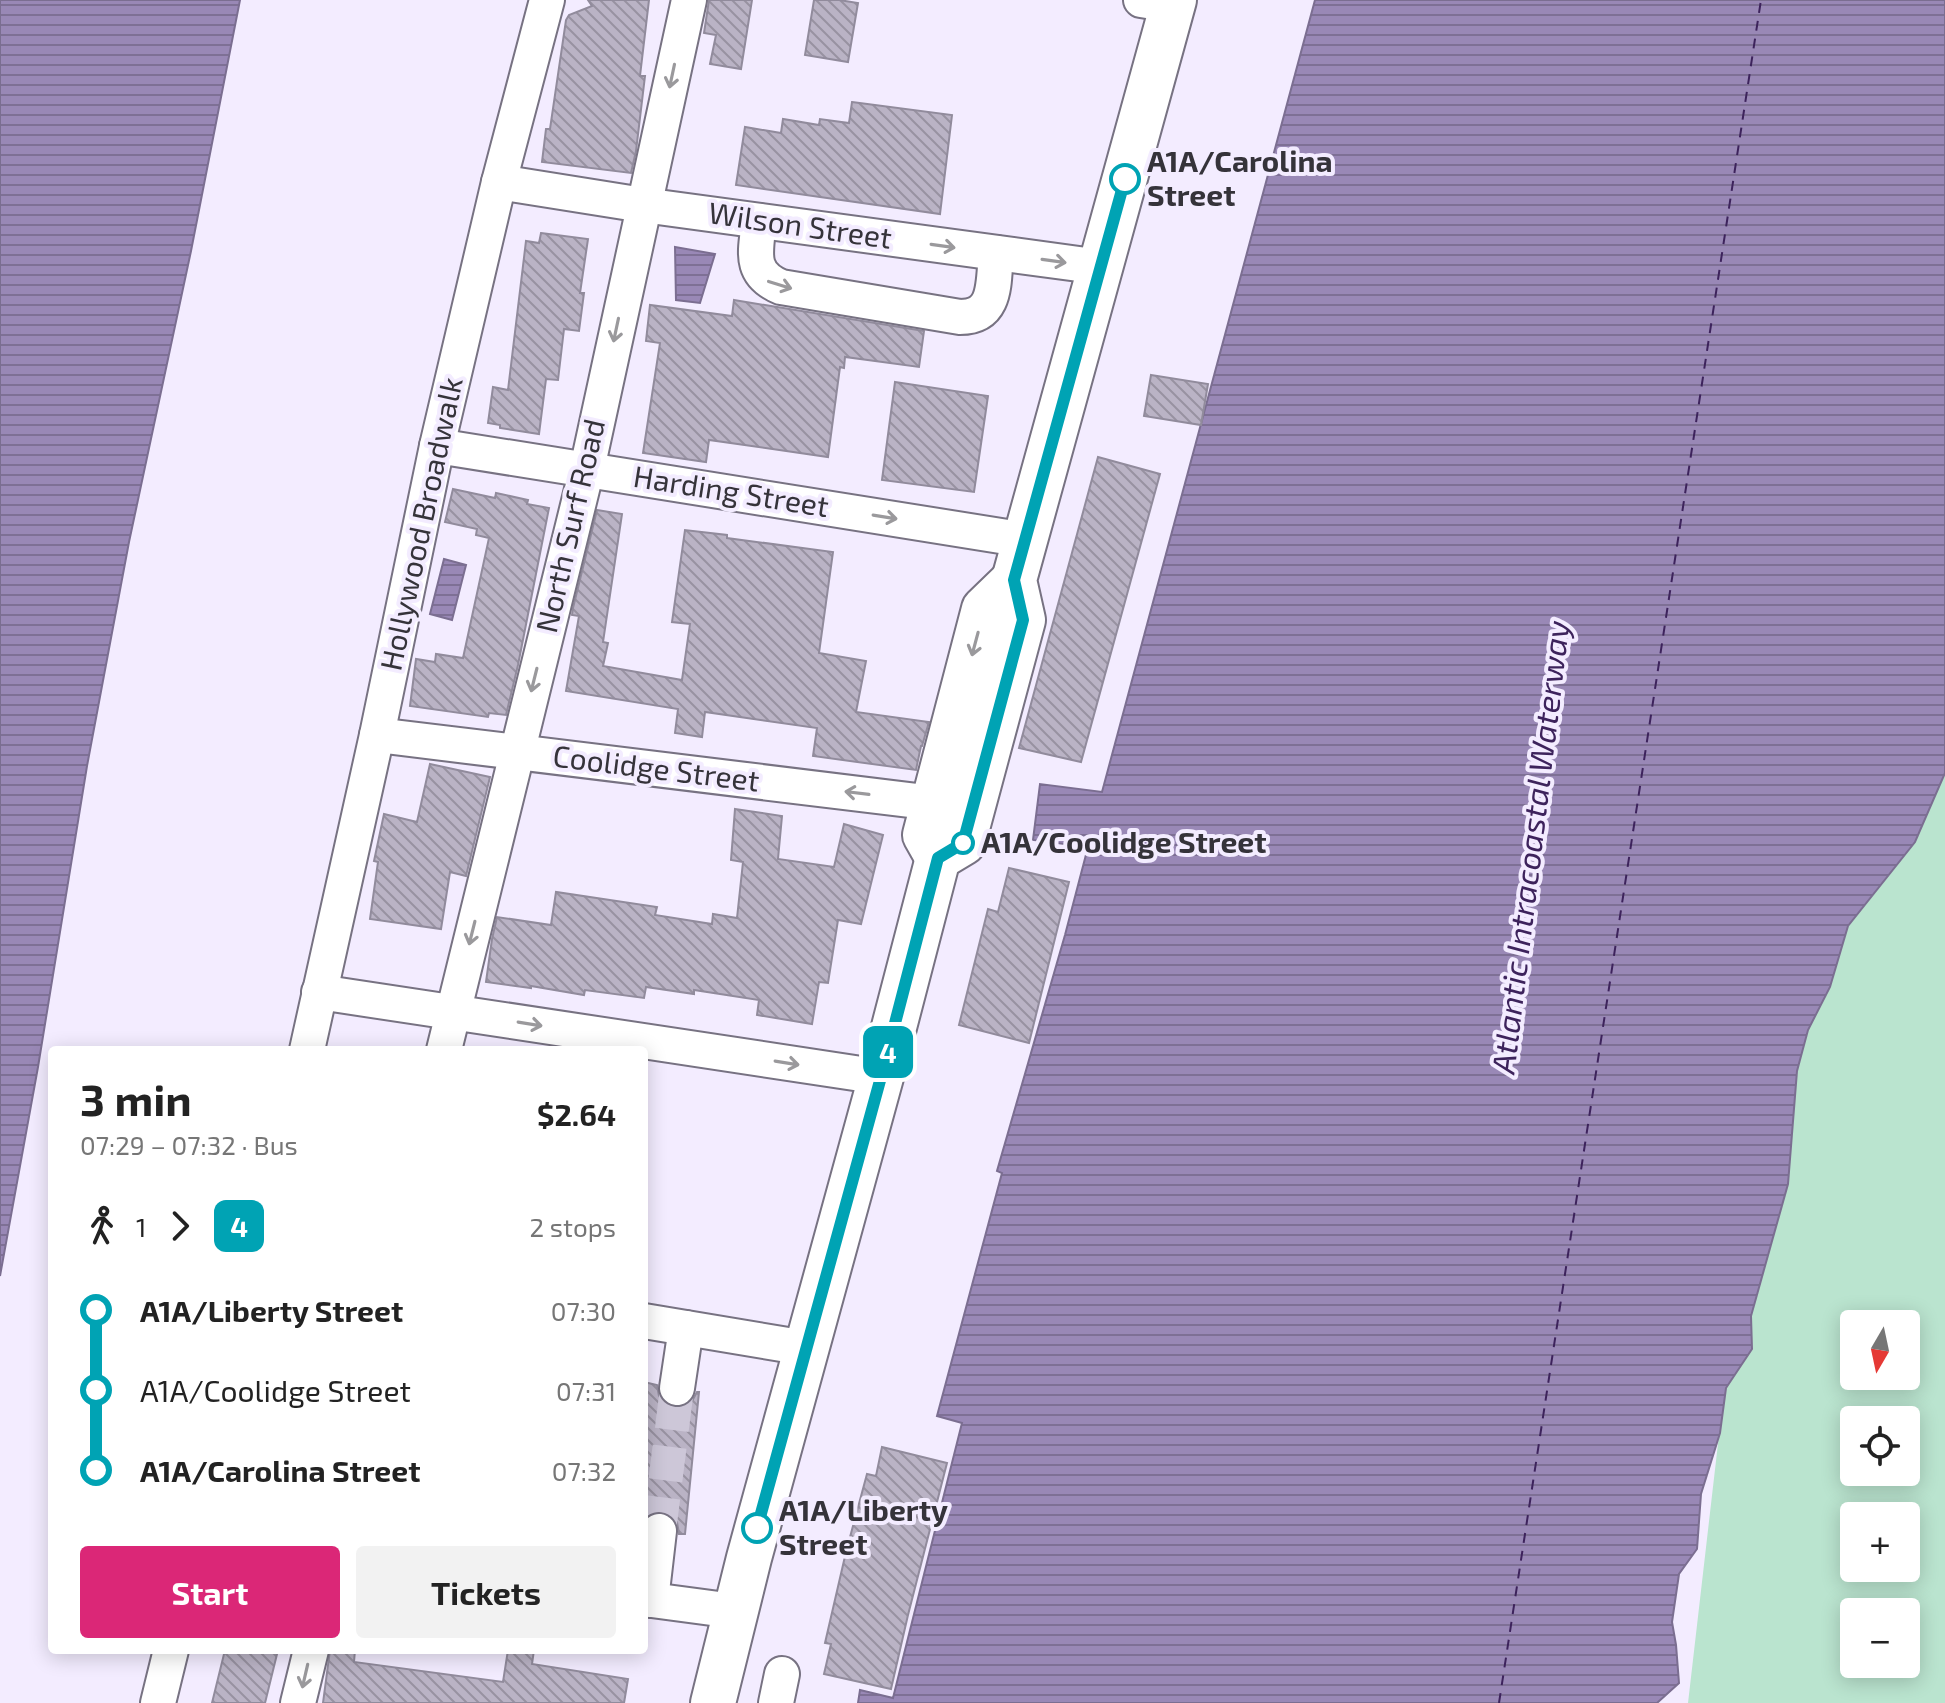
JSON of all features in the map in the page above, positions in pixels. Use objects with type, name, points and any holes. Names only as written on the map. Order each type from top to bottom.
[{"type":"main road","points":[[938,858],[963,843],[1023,620],[1020,560],[1101,267],[1162,2]]},
{"type":"main road","points":[[713,1703],[734,1611],[938,858],[925,835],[984,609],[1020,560]]},
{"type":"street","name":"Hollywood Broadwalk","points":[[308,1046],[437,446],[499,182],[547,0]]},
{"type":"street","name":"North Surf Road","points":[[445,1046],[587,469],[689,0]]},
{"type":"street","name":"Wilson Street","points":[[499,182],[643,205],[1101,267]]},
{"type":"street","points":[[759,221],[755,258],[766,280],[781,287],[960,317],[984,311],[991,300],[996,253]]},
{"type":"street","name":"Harding Street","points":[[437,446],[587,469],[1020,560]]},
{"type":"street","name":"Coolidge Street","points":[[377,735],[934,803]]},
{"type":"street","points":[[319,992],[881,1077]]},
{"type":"street","points":[[648,1322],[806,1348]]},
{"type":"street","points":[[677,1388],[686,1328]]},
{"type":"street","points":[[648,1593],[659,1531]]},
{"type":"street","points":[[648,1599],[734,1611]]},
{"type":"street","points":[[158,1703],[170,1654]]},
{"type":"street","points":[[298,1703],[310,1654]]},
{"type":"green space","points":[[1885,0],[1945,0],[1945,1703],[1688,1703]]},
{"type":"water","points":[[0,0],[240,0],[129,542],[87,766],[0,1276]]},
{"type":"water","name":"Atlantic Intracoastal Waterway","points":[[1315,0],[1945,0],[1945,773],[1915,842],[1848,926],[1830,987],[1808,1030],[1797,1071],[1788,1184],[1751,1316],[1752,1349],[1726,1388],[1720,1433],[1701,1494],[1697,1549],[1679,1574],[1672,1622],[1679,1683],[1657,1703],[858,1703],[860,1690],[893,1698],[962,1423],[937,1416],[1002,1173],[997,1171],[1088,847],[1033,840],[1040,784],[1102,792]]},
{"type":"water","points":[[675,247],[715,254],[700,303],[676,300]]},
{"type":"water","points":[[444,559],[466,565],[452,620],[430,614]]},
{"type":"building","points":[[588,0],[649,0],[640,76],[645,76],[631,173],[542,162],[566,20],[569,15],[592,6]]},
{"type":"building","points":[[709,0],[752,0],[741,69],[710,64],[716,35],[704,33]]},
{"type":"building","points":[[814,0],[858,3],[848,62],[805,55]]},
{"type":"building","points":[[852,102],[952,115],[940,214],[736,185],[745,127],[781,133],[783,119],[819,125],[820,119],[849,123]]},
{"type":"building","points":[[541,233],[588,239],[580,293],[584,293],[579,331],[564,329],[558,380],[546,379],[539,434],[488,423],[493,387],[508,390],[526,241],[539,243]]},
{"type":"building","points":[[734,300],[924,331],[919,367],[845,357],[844,368],[840,367],[828,457],[709,440],[706,462],[643,453],[660,343],[646,341],[650,305],[732,316]]},
{"type":"building","points":[[1151,375],[1208,384],[1201,425],[1144,416]]},
{"type":"building","points":[[895,382],[988,396],[974,492],[882,480]]},
{"type":"building","points":[[1098,457],[1160,474],[1081,762],[1019,748]]},
{"type":"building","points":[[453,489],[495,498],[496,493],[549,508],[506,715],[489,713],[488,717],[410,706],[416,659],[435,662],[436,654],[463,658],[489,538],[476,535],[477,529],[445,522]]},
{"type":"building","points":[[597,510],[622,514],[603,642],[608,643],[603,666],[682,680],[690,624],[672,622],[685,530],[833,552],[819,653],[866,661],[856,712],[929,722],[916,770],[813,756],[817,728],[705,712],[702,737],[675,733],[678,709],[566,691],[579,616],[572,615],[573,608]]},
{"type":"building","points":[[430,764],[490,777],[466,876],[450,872],[441,929],[370,919],[378,862],[374,861],[384,814],[417,822]]},
{"type":"building","points":[[735,809],[782,816],[778,859],[834,867],[844,824],[883,835],[861,924],[838,920],[828,983],[819,982],[812,1024],[757,1015],[759,1000],[694,990],[694,994],[646,987],[644,998],[585,990],[584,995],[486,982],[497,917],[551,925],[556,892],[657,907],[655,915],[712,924],[713,914],[737,918],[743,862],[731,860]]},
{"type":"building","points":[[1009,868],[1069,882],[1029,1043],[959,1025],[988,909],[998,912]]},
{"type":"building","points":[[648,1383],[657,1385],[659,1396],[673,1408],[685,1406],[699,1392],[685,1534],[679,1534],[677,1522],[670,1515],[661,1511],[648,1515]]},
{"type":"building","points":[[882,1447],[947,1463],[891,1689],[824,1674],[831,1644],[825,1643],[846,1552],[867,1474],[876,1476]]},
{"type":"building","points":[[224,1654],[277,1654],[265,1703],[212,1703]]},
{"type":"building","points":[[329,1654],[355,1654],[354,1662],[503,1682],[507,1654],[533,1654],[532,1664],[628,1679],[624,1703],[323,1703]]},
{"type":"ferry route","points":[[1499,1703],[1761,0]]},
{"type":"tunnel","points":[[659,1531],[677,1388]]},
{"type":"bus line","name":"4","points":[[757,1528],[938,858],[963,843],[980,781],[1023,620],[1014,580],[1125,179]]},
{"type":"place","name":"A1A/Carolina Street","points":[[1125,179]]},
{"type":"place","name":"A1A/Coolidge Street","points":[[963,843]]},
{"type":"place","name":"A1A/Liberty Street","points":[[757,1528]]}]
